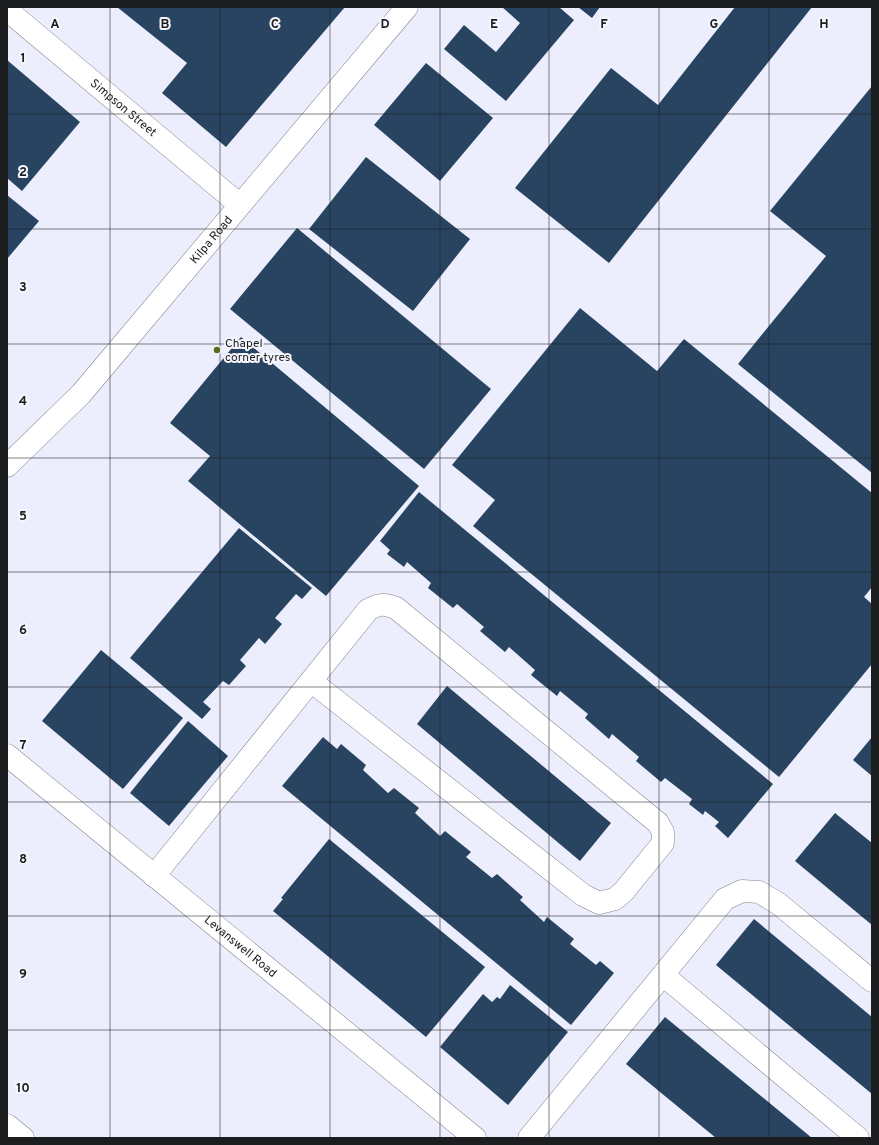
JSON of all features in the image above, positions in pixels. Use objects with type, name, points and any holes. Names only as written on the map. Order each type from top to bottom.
[{"type":"street","name":"Kilpa Road","points":[[7,466],[81,394],[407,7]]},
{"type":"street","name":"Simpson Street","points":[[7,10],[240,205]]},
{"type":"street","points":[[154,876],[368,610],[376,605],[386,604],[396,608],[658,823],[663,832],[663,843],[624,891],[614,899],[599,903],[583,895],[311,681]]},
{"type":"street","name":"Levanswell Road","points":[[7,755],[474,1138]]},
{"type":"street","points":[[529,1138],[725,899],[742,891],[759,892],[779,904],[872,981]]},
{"type":"street","points":[[663,975],[858,1138]]},
{"type":"street","points":[[7,1125],[23,1138]]},
{"type":"shaded area","points":[[7,7],[872,7],[872,1138],[7,1138]]},
{"type":"building","points":[[117,7],[345,7],[226,147],[162,93],[187,63]]},
{"type":"building","points":[[502,7],[559,7],[574,20],[506,101],[444,49],[464,25],[496,52],[520,23]]},
{"type":"building","points":[[578,7],[600,7],[592,18]]},
{"type":"building","points":[[735,7],[812,7],[609,263],[515,188],[611,68],[658,105]]},
{"type":"building","points":[[7,60],[80,122],[22,191],[7,178]]},
{"type":"building","points":[[426,63],[493,118],[440,181],[374,125]]},
{"type":"building","points":[[872,86],[872,473],[738,364],[826,256],[770,211]]},
{"type":"building","points":[[366,157],[470,239],[413,311],[309,229]]},
{"type":"building","points":[[7,195],[39,221],[7,259]]},
{"type":"building","points":[[297,228],[491,389],[424,469],[230,309]]},
{"type":"building","points":[[580,308],[657,371],[684,339],[872,493],[872,587],[864,597],[872,604],[872,664],[779,777],[473,526],[495,500],[452,465]]},
{"type":"building","points":[[241,337],[419,486],[326,596],[188,481],[210,456],[170,423]]},
{"type":"building","points":[[419,492],[773,784],[728,838],[715,826],[719,822],[705,811],[703,815],[689,804],[692,799],[665,778],[661,782],[636,761],[639,757],[612,734],[609,739],[585,718],[588,714],[560,691],[557,696],[531,675],[535,670],[509,647],[505,652],[480,631],[484,627],[457,604],[453,608],[428,588],[431,583],[407,562],[404,567],[387,554],[390,550],[380,541]]},
{"type":"building","points":[[239,528],[312,588],[302,599],[296,594],[275,618],[282,624],[265,644],[259,638],[240,660],[246,666],[229,685],[223,681],[203,702],[211,709],[202,719],[130,658]]},
{"type":"building","points":[[101,650],[183,718],[123,789],[42,721]]},
{"type":"building","points":[[447,686],[611,823],[580,861],[417,724]]},
{"type":"building","points":[[188,721],[228,756],[169,826],[130,793]]},
{"type":"building","points":[[323,737],[337,749],[341,744],[366,765],[363,770],[388,793],[394,788],[419,808],[415,813],[440,836],[445,831],[471,852],[466,857],[492,878],[497,874],[523,897],[520,900],[544,922],[547,917],[574,939],[570,944],[596,965],[600,961],[614,973],[571,1025],[282,786]]},
{"type":"building","points":[[872,737],[872,776],[853,760]]},
{"type":"building","points":[[835,813],[872,843],[872,925],[795,861]]},
{"type":"building","points":[[329,839],[485,967],[426,1037],[273,911],[283,899],[281,898]]},
{"type":"building","points":[[754,919],[872,1017],[872,1094],[716,965]]},
{"type":"building","points":[[510,985],[568,1032],[508,1105],[440,1047],[483,994],[492,1002],[497,997],[500,999]]},
{"type":"building","points":[[665,1017],[812,1138],[716,1138],[626,1064]]},
{"type":"place","name":"Chapel corner tyres","points":[[217,350]]}]
